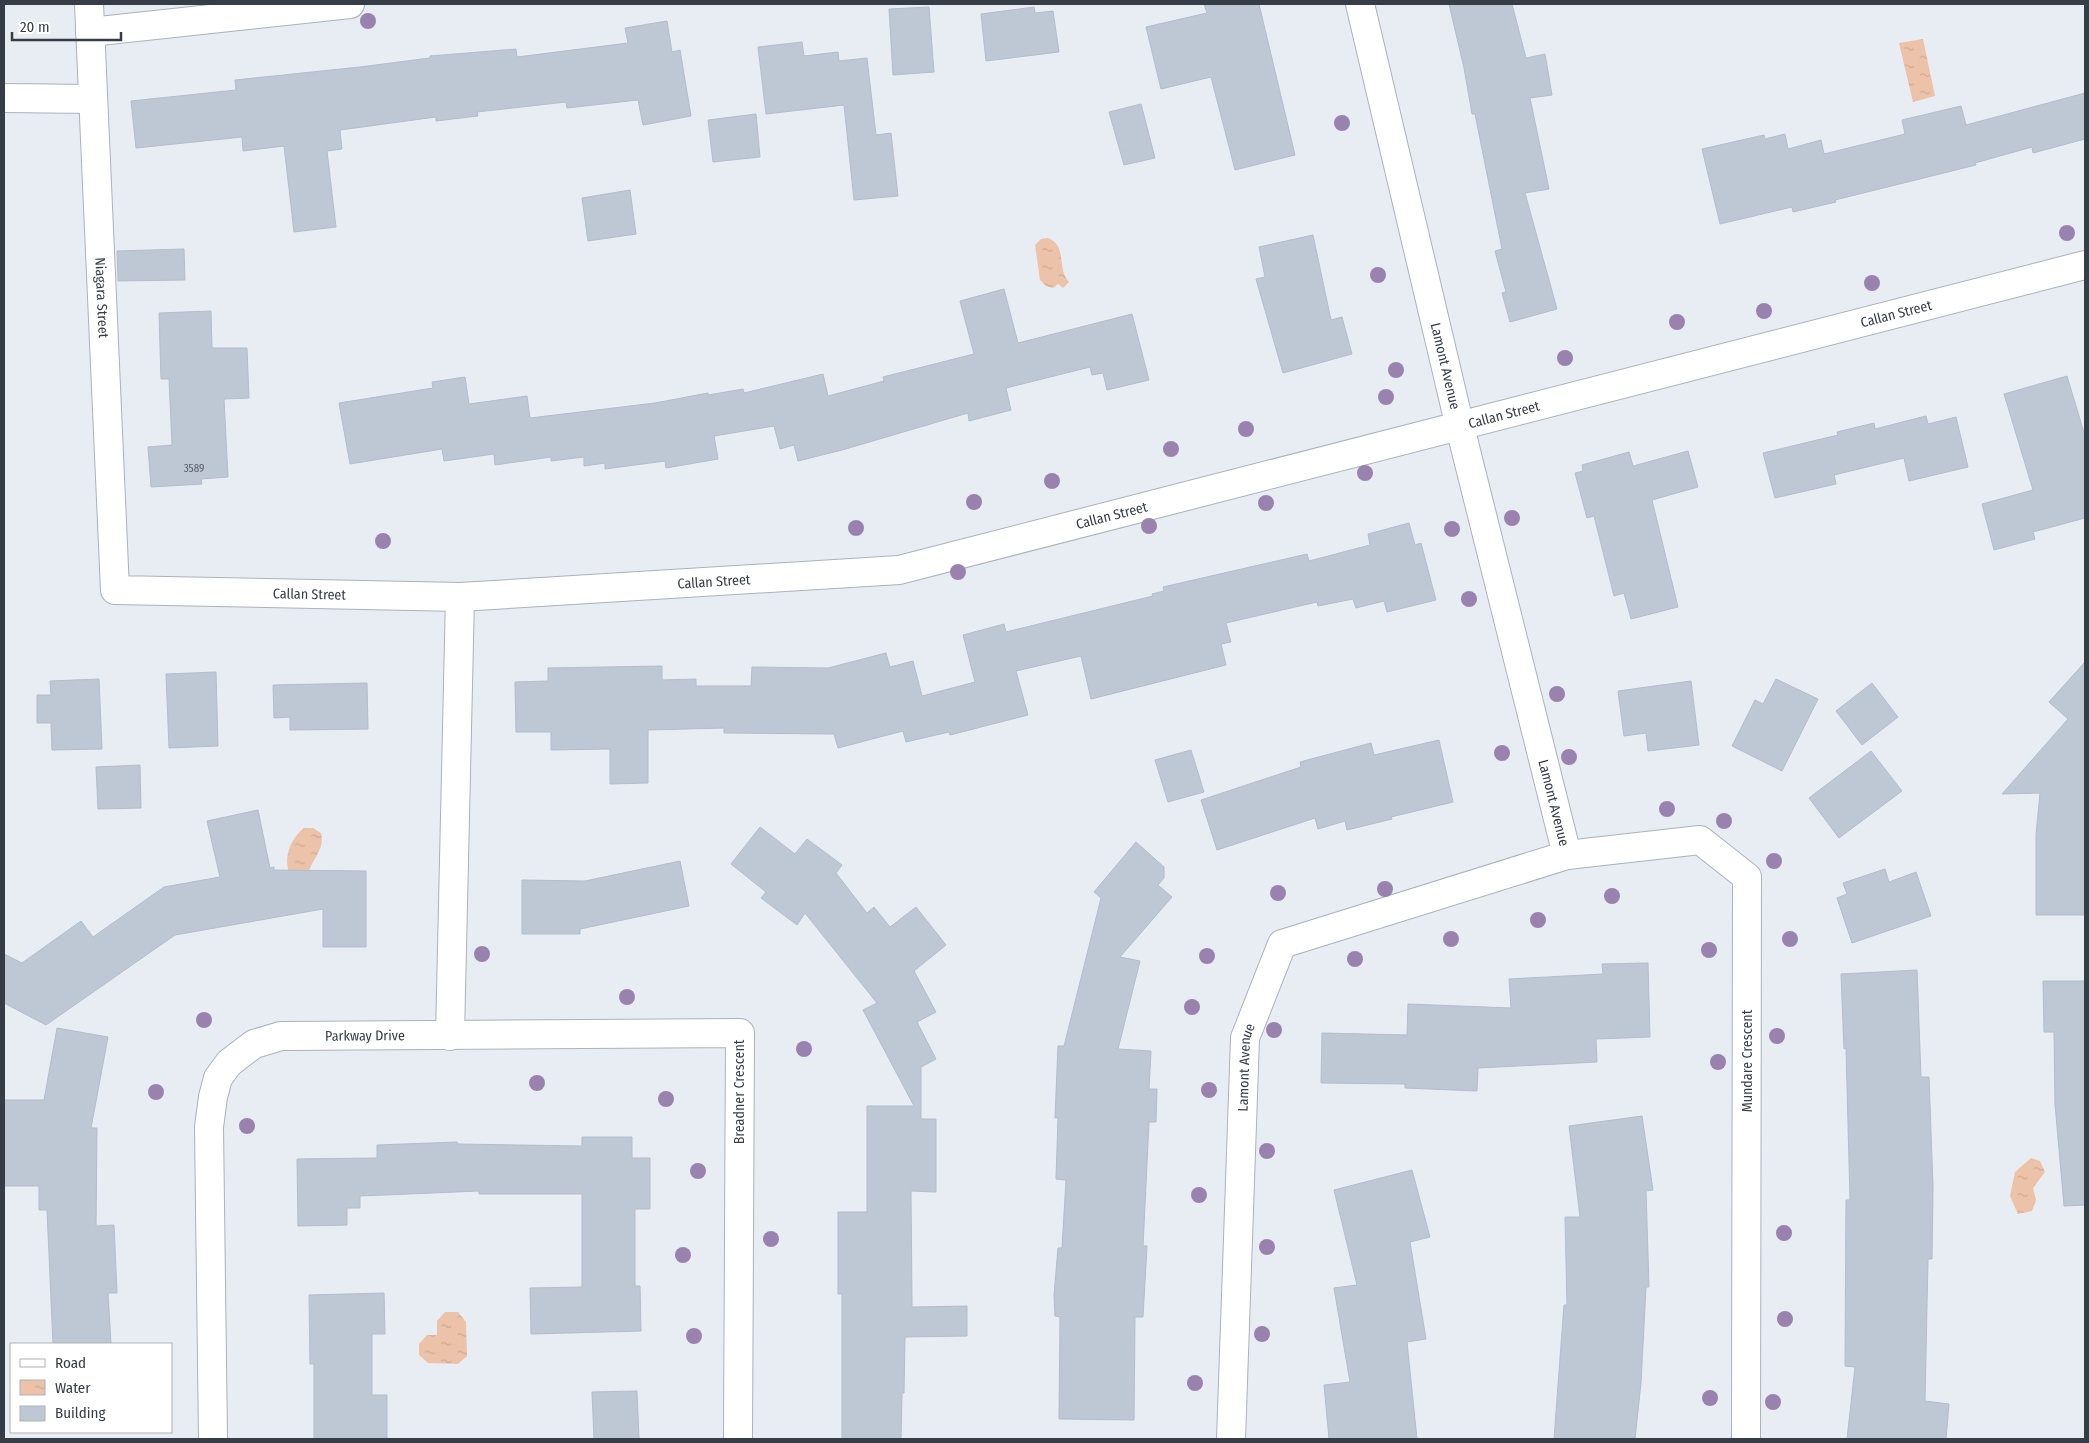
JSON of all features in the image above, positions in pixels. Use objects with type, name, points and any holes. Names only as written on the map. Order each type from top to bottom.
[{"type":"street","name":"Niagara Street","points":[[89,4],[115,590]]},
{"type":"street","points":[[90,32],[350,4]]},
{"type":"street","name":"Lamont Avenue","points":[[1231,1439],[1245,1038],[1282,944],[1567,855],[1460,427],[1360,4]]},
{"type":"street","points":[[4,98],[93,99]]},
{"type":"street","name":"Callan Street","points":[[115,590],[460,597],[899,570],[2085,265]]},
{"type":"street","points":[[450,1036],[460,597]]},
{"type":"street","name":"Mundare Crescent","points":[[1567,855],[1700,840],[1747,877],[1746,1439]]},
{"type":"street","name":"Breadner Crescent","points":[[450,1036],[740,1033],[738,1439]]},
{"type":"street","name":"Parkway Drive","points":[[213,1439],[210,1127],[213,1097],[218,1078],[228,1063],[254,1044],[281,1036],[450,1036]]},
{"type":"water","points":[[1923,39],[1935,96],[1913,102],[1899,43]]},
{"type":"water","points":[[1048,238],[1058,246],[1063,270],[1069,282],[1063,288],[1058,284],[1053,288],[1046,286],[1040,280],[1035,245],[1041,239]]},
{"type":"water","points":[[304,828],[313,828],[321,833],[322,843],[309,871],[291,876],[288,870],[287,857],[291,844]]},
{"type":"water","points":[[2031,1158],[2040,1161],[2045,1172],[2033,1188],[2036,1200],[2032,1211],[2018,1214],[2010,1196],[2015,1172]]},
{"type":"water","points":[[445,1312],[458,1312],[466,1322],[467,1356],[458,1364],[428,1363],[419,1355],[419,1344],[427,1335],[437,1335],[437,1321]]},
{"type":"building","points":[[1204,4],[1259,4],[1295,155],[1235,170],[1211,77],[1161,89],[1146,27],[1207,13]]},
{"type":"building","points":[[1449,4],[1512,4],[1526,58],[1545,54],[1552,95],[1530,98],[1549,189],[1525,193],[1557,309],[1510,322],[1502,293],[1506,292],[1495,251],[1502,249],[1475,114],[1472,114],[1464,68]]},
{"type":"building","points":[[929,7],[934,72],[893,75],[889,9]]},
{"type":"building","points":[[1034,7],[1035,13],[1053,11],[1059,52],[986,61],[981,14]]},
{"type":"building","points":[[667,21],[672,52],[680,50],[691,116],[643,125],[638,100],[567,108],[566,102],[477,112],[478,116],[436,121],[436,117],[340,130],[342,149],[327,151],[336,227],[294,232],[284,146],[243,151],[242,137],[136,148],[131,101],[236,90],[235,80],[360,67],[430,58],[430,56],[516,49],[517,57],[628,43],[625,28]]},
{"type":"building","points":[[802,42],[804,56],[838,52],[839,61],[867,58],[876,135],[891,133],[898,196],[854,200],[844,105],[766,114],[758,47]]},
{"type":"building","points":[[2085,93],[2085,139],[2033,153],[2032,147],[1975,163],[1976,165],[1835,200],[1836,202],[1793,212],[1792,207],[1720,224],[1702,149],[1764,135],[1765,139],[1785,134],[1788,149],[1821,140],[1824,154],[1905,134],[1902,120],[1961,106],[1966,125]]},
{"type":"building","points":[[1141,104],[1155,158],[1124,165],[1109,112]]},
{"type":"building","points":[[756,114],[760,157],[713,162],[708,120]]},
{"type":"building","points":[[630,190],[636,234],[588,241],[582,198]]},
{"type":"building","points":[[1313,235],[1331,320],[1342,317],[1352,354],[1283,373],[1256,279],[1265,277],[1259,247]]},
{"type":"building","points":[[184,249],[185,280],[118,281],[117,251]]},
{"type":"building","points":[[1004,289],[1018,343],[1132,314],[1149,380],[1107,390],[1103,373],[1092,375],[1090,367],[1006,388],[1011,410],[969,421],[968,413],[798,461],[794,445],[780,449],[774,426],[714,436],[718,459],[666,468],[665,461],[605,469],[605,463],[584,466],[584,457],[551,461],[551,457],[495,465],[494,454],[444,461],[442,449],[350,464],[339,403],[433,388],[432,382],[465,377],[469,404],[527,396],[530,418],[655,403],[708,393],[708,395],[743,389],[744,393],[823,374],[828,396],[884,381],[883,377],[974,354],[960,301]]},
{"type":"building","points":[[211,311],[212,348],[247,348],[249,398],[224,399],[228,477],[201,479],[202,484],[151,487],[148,447],[172,445],[169,379],[161,379],[159,313]]},
{"type":"building","points":[[2067,376],[2085,436],[2085,518],[2033,532],[2035,539],[1994,550],[1982,504],[2033,490],[2004,394]]},
{"type":"building","points":[[1926,416],[1928,424],[1956,417],[1968,467],[1909,481],[1904,458],[1834,475],[1836,484],[1775,498],[1763,453],[1838,435],[1837,432],[1874,423],[1875,429]]},
{"type":"building","points":[[1688,451],[1698,487],[1652,500],[1678,607],[1631,619],[1624,593],[1614,596],[1594,516],[1587,518],[1575,473],[1583,471],[1582,465],[1629,452],[1633,466]]},
{"type":"building","points":[[1409,523],[1415,545],[1421,543],[1436,600],[1387,612],[1384,601],[1356,608],[1353,599],[1318,606],[1317,602],[1226,623],[1231,642],[1221,644],[1226,665],[1091,699],[1081,656],[1016,671],[1028,715],[950,735],[949,732],[906,742],[903,731],[838,748],[834,734],[724,733],[724,728],[648,730],[648,783],[610,784],[610,749],[551,750],[551,732],[516,732],[515,682],[548,681],[548,668],[662,666],[662,680],[696,679],[696,686],[751,686],[752,667],[828,668],[886,653],[890,667],[913,661],[922,696],[975,682],[963,635],[1004,624],[1006,632],[1153,596],[1152,594],[1164,591],[1163,587],[1307,554],[1309,561],[1370,545],[1368,534]]},
{"type":"building","points":[[2085,662],[2085,915],[2036,915],[2036,835],[2040,793],[2002,794],[2068,719],[2049,702]]},
{"type":"building","points":[[216,672],[218,746],[169,748],[166,674]]},
{"type":"building","points":[[99,679],[102,749],[52,750],[51,723],[37,723],[37,695],[51,695],[50,681]]},
{"type":"building","points":[[1776,679],[1818,699],[1782,771],[1732,746],[1755,700],[1763,704]]},
{"type":"building","points":[[1691,681],[1699,745],[1648,751],[1646,733],[1624,736],[1618,691]]},
{"type":"building","points":[[367,683],[368,729],[290,730],[290,717],[274,718],[273,685]]},
{"type":"building","points":[[1872,683],[1898,717],[1862,745],[1836,711]]},
{"type":"building","points":[[1439,740],[1453,802],[1347,830],[1345,821],[1318,829],[1315,818],[1217,850],[1201,800],[1301,767],[1300,762],[1371,743],[1374,755]]},
{"type":"building","points":[[1191,750],[1204,792],[1168,802],[1155,760]]},
{"type":"building","points":[[1871,751],[1902,791],[1839,838],[1809,798]]},
{"type":"building","points":[[140,765],[141,808],[98,809],[96,767]]},
{"type":"building","points":[[258,810],[270,868],[274,867],[274,870],[366,871],[366,947],[323,947],[323,909],[175,935],[46,1025],[4,1003],[4,954],[22,963],[81,921],[93,937],[164,887],[220,877],[207,821]]},
{"type":"building","points":[[760,827],[795,854],[807,839],[842,865],[836,873],[867,913],[874,907],[890,927],[916,907],[946,945],[914,971],[936,1012],[917,1022],[936,1059],[921,1067],[921,1119],[936,1119],[936,1192],[911,1191],[912,1307],[967,1306],[967,1336],[905,1337],[901,1439],[842,1439],[842,1294],[838,1294],[838,1212],[867,1212],[867,1106],[914,1106],[863,1010],[877,1003],[805,913],[797,925],[761,898],[766,892],[731,864]]},
{"type":"building","points":[[1136,842],[1164,867],[1164,878],[1158,885],[1172,897],[1120,957],[1140,961],[1118,1049],[1151,1051],[1149,1089],[1157,1089],[1156,1122],[1149,1122],[1143,1246],[1147,1246],[1143,1317],[1135,1317],[1134,1420],[1059,1419],[1060,1317],[1055,1316],[1054,1295],[1058,1248],[1062,1248],[1066,1180],[1056,1179],[1058,1118],[1055,1118],[1058,1046],[1064,1046],[1101,898],[1094,892]]},
{"type":"building","points":[[680,861],[689,906],[580,929],[580,934],[522,934],[522,880],[585,881]]},
{"type":"building","points":[[1885,869],[1889,882],[1916,872],[1931,916],[1852,943],[1837,898],[1847,894],[1843,883]]},
{"type":"building","points":[[1648,963],[1650,1037],[1596,1039],[1597,1062],[1478,1068],[1477,1091],[1405,1088],[1405,1084],[1321,1083],[1322,1033],[1407,1035],[1408,1004],[1511,1008],[1509,979],[1603,974],[1602,964]]},
{"type":"building","points":[[1917,970],[1921,1077],[1929,1077],[1933,1187],[1932,1259],[1928,1259],[1925,1401],[1949,1404],[1946,1439],[1847,1439],[1855,1367],[1845,1366],[1846,1200],[1850,1200],[1846,1048],[1844,1049],[1841,974]]},
{"type":"building","points":[[2043,981],[2085,981],[2085,1205],[2064,1206],[2055,1104],[2054,1032],[2044,1032]]},
{"type":"building","points":[[57,1028],[108,1037],[91,1128],[97,1128],[96,1226],[114,1225],[117,1293],[108,1293],[111,1343],[53,1343],[47,1210],[39,1210],[39,1186],[4,1186],[4,1100],[44,1100]]},
{"type":"building","points":[[1642,1116],[1653,1190],[1646,1191],[1649,1287],[1646,1287],[1641,1383],[1635,1439],[1554,1439],[1564,1305],[1567,1305],[1565,1217],[1580,1217],[1569,1126]]},
{"type":"building","points":[[582,1137],[632,1137],[632,1158],[650,1158],[650,1209],[635,1209],[635,1286],[640,1286],[641,1331],[531,1334],[530,1288],[582,1287],[582,1194],[479,1194],[479,1191],[360,1196],[360,1208],[347,1208],[347,1225],[298,1226],[297,1159],[377,1158],[377,1145],[457,1142],[458,1144],[582,1146]]},
{"type":"building","points":[[1412,1170],[1430,1237],[1410,1242],[1426,1339],[1407,1342],[1417,1439],[1329,1439],[1324,1385],[1350,1382],[1334,1288],[1357,1285],[1334,1190]]},
{"type":"building","points":[[384,1293],[385,1334],[372,1334],[372,1395],[387,1395],[387,1439],[314,1439],[314,1364],[310,1364],[309,1295]]},
{"type":"building","points":[[637,1391],[639,1439],[594,1439],[592,1392]]}]
